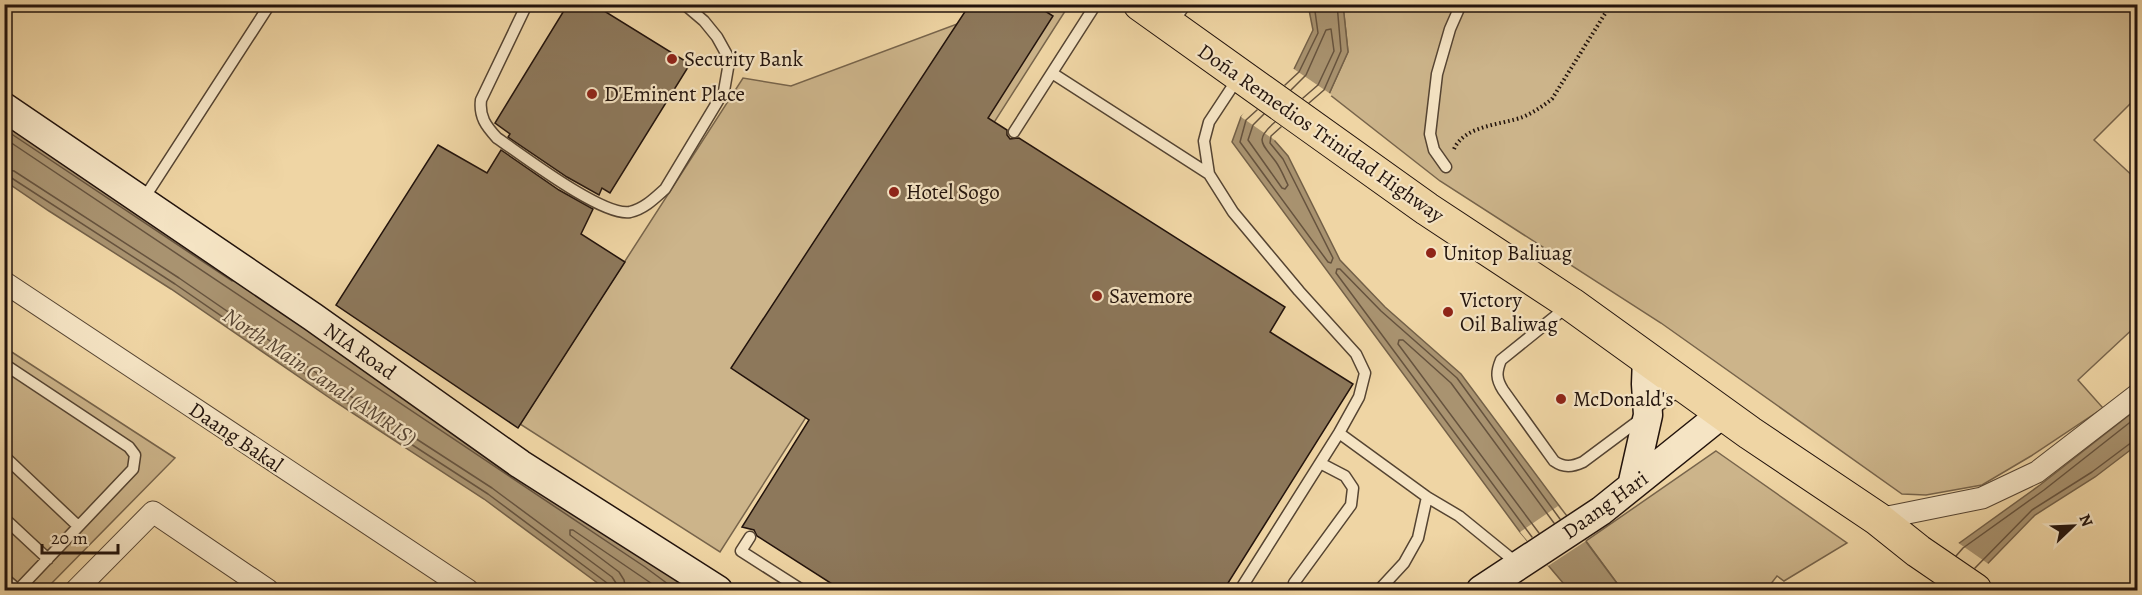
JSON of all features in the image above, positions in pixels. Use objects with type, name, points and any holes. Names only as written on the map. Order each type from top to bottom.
[{"type":"highway","name":"Doña Remedios Trinidad Highway","points":[[1140,4],[1178,15],[1239,75],[1427,209],[1571,304],[1723,413],[1878,519],[1918,551],[1975,591]]},
{"type":"street","name":"NIA Road","points":[[4,107],[323,324],[520,464],[718,591]]},
{"type":"street","name":"Daang Bakal","points":[[4,282],[468,591]]},
{"type":"street","points":[[1632,486],[1648,416],[1647,358]]},
{"type":"street","points":[[1878,519],[1982,498],[2010,485],[2037,472],[2138,394]]},
{"type":"street","name":"Daang Hari","points":[[1481,591],[1601,511],[1723,413]]},
{"type":"street","points":[[76,591],[153,513],[268,591]]},
{"type":"lane","points":[[143,200],[270,4]]},
{"type":"lane","points":[[527,4],[481,100],[480,110],[484,123],[497,138],[595,202],[617,212],[630,212],[652,201],[665,189],[724,91],[728,68],[727,55],[717,37],[704,21],[684,4]]},
{"type":"lane","points":[[1014,132],[1096,4]]},
{"type":"lane","points":[[1446,167],[1434,150],[1430,134],[1437,74],[1450,29],[1461,4]]},
{"type":"lane","points":[[1052,73],[1209,174]]},
{"type":"lane","points":[[1239,75],[1209,122],[1204,141],[1209,174],[1233,212],[1299,291],[1356,354],[1365,373],[1359,397],[1339,433],[1240,591]]},
{"type":"lane","points":[[1571,304],[1501,360],[1497,370],[1497,377],[1503,390],[1554,461],[1560,466],[1571,466],[1583,462],[1648,416],[1685,386]]},
{"type":"lane","points":[[4,364],[129,447],[135,455],[134,468],[18,591],[4,578]]},
{"type":"lane","points":[[1339,433],[1427,497],[1530,558]]},
{"type":"lane","points":[[4,456],[78,526]]},
{"type":"lane","points":[[1293,591],[1294,583],[1351,506],[1353,488],[1345,476],[1320,463]]},
{"type":"lane","points":[[1379,591],[1404,563],[1418,538],[1427,497]]},
{"type":"lane","points":[[4,518],[48,559]]},
{"type":"lane","points":[[750,537],[741,551],[802,591]]},
{"type":"path","points":[[1446,167],[1458,141],[1471,132],[1523,116],[1552,99],[1611,4]]},
{"type":"shaded area","points":[[1008,5],[1069,5],[720,552],[520,424],[743,78],[791,86]]},
{"type":"shaded area","points":[[1343,5],[2137,5],[2137,97],[2094,140],[2137,180],[2137,325],[2078,380],[2103,408],[2031,456],[1982,485],[1926,495],[1902,494],[1661,323],[1440,181],[1329,94],[1348,52]]},
{"type":"shaded area","points":[[4,347],[175,458],[45,590],[5,590]]},
{"type":"shaded area","points":[[1716,451],[1847,543],[1784,581],[1777,576],[1766,590],[1726,590],[1688,584],[1684,590],[1622,590],[1586,541]]},
{"type":"water","points":[[1308,5],[1343,5],[1348,52],[1329,94],[1275,141],[1288,156],[1340,260],[1385,307],[1461,374],[1622,590],[1569,590],[1520,532],[1232,142],[1241,117],[1294,69],[1313,30]]},
{"type":"water","name":"North Main Canal (AMRIS)","points":[[4,121],[699,590],[607,590],[484,499],[337,403],[171,289],[5,181]]},
{"type":"water","points":[[2137,409],[2137,445],[2095,477],[2035,515],[1962,590],[1919,590],[1958,544],[2040,485]]},
{"type":"pier","points":[[1291,67],[1332,95],[1279,141],[1285,147],[1241,117],[1248,106]]},
{"type":"pier","points":[[1558,506],[1586,541],[1548,566],[1520,532]]},
{"type":"pier","points":[[1957,542],[1990,565],[1966,590],[1916,590]]},
{"type":"building","name":"D'Eminent Place","points":[[568,4],[593,4],[690,64],[610,193],[602,188],[599,195],[567,177],[508,137],[510,134],[495,123]]},
{"type":"building","points":[[970,4],[1034,4],[1053,16],[988,118],[1007,130],[1010,139],[1019,138],[1285,307],[1270,332],[1353,384],[1223,591],[843,591],[757,536],[754,530],[742,527],[809,420],[731,368]]},
{"type":"building","points":[[438,145],[487,173],[501,150],[559,190],[593,209],[581,234],[625,262],[518,428],[336,305]]},
{"type":"place","name":"Security Bank","points":[[672,59]]},
{"type":"place","name":"D'Eminent Place","points":[[592,94]]},
{"type":"place","name":"Hotel Sogo","points":[[894,192]]},
{"type":"place","name":"Unitop Baliuag","points":[[1431,253]]},
{"type":"place","name":"Savemore","points":[[1097,296]]},
{"type":"place","name":"Victory Oil Baliwag","points":[[1448,312]]},
{"type":"place","name":"McDonald's","points":[[1561,399]]}]
